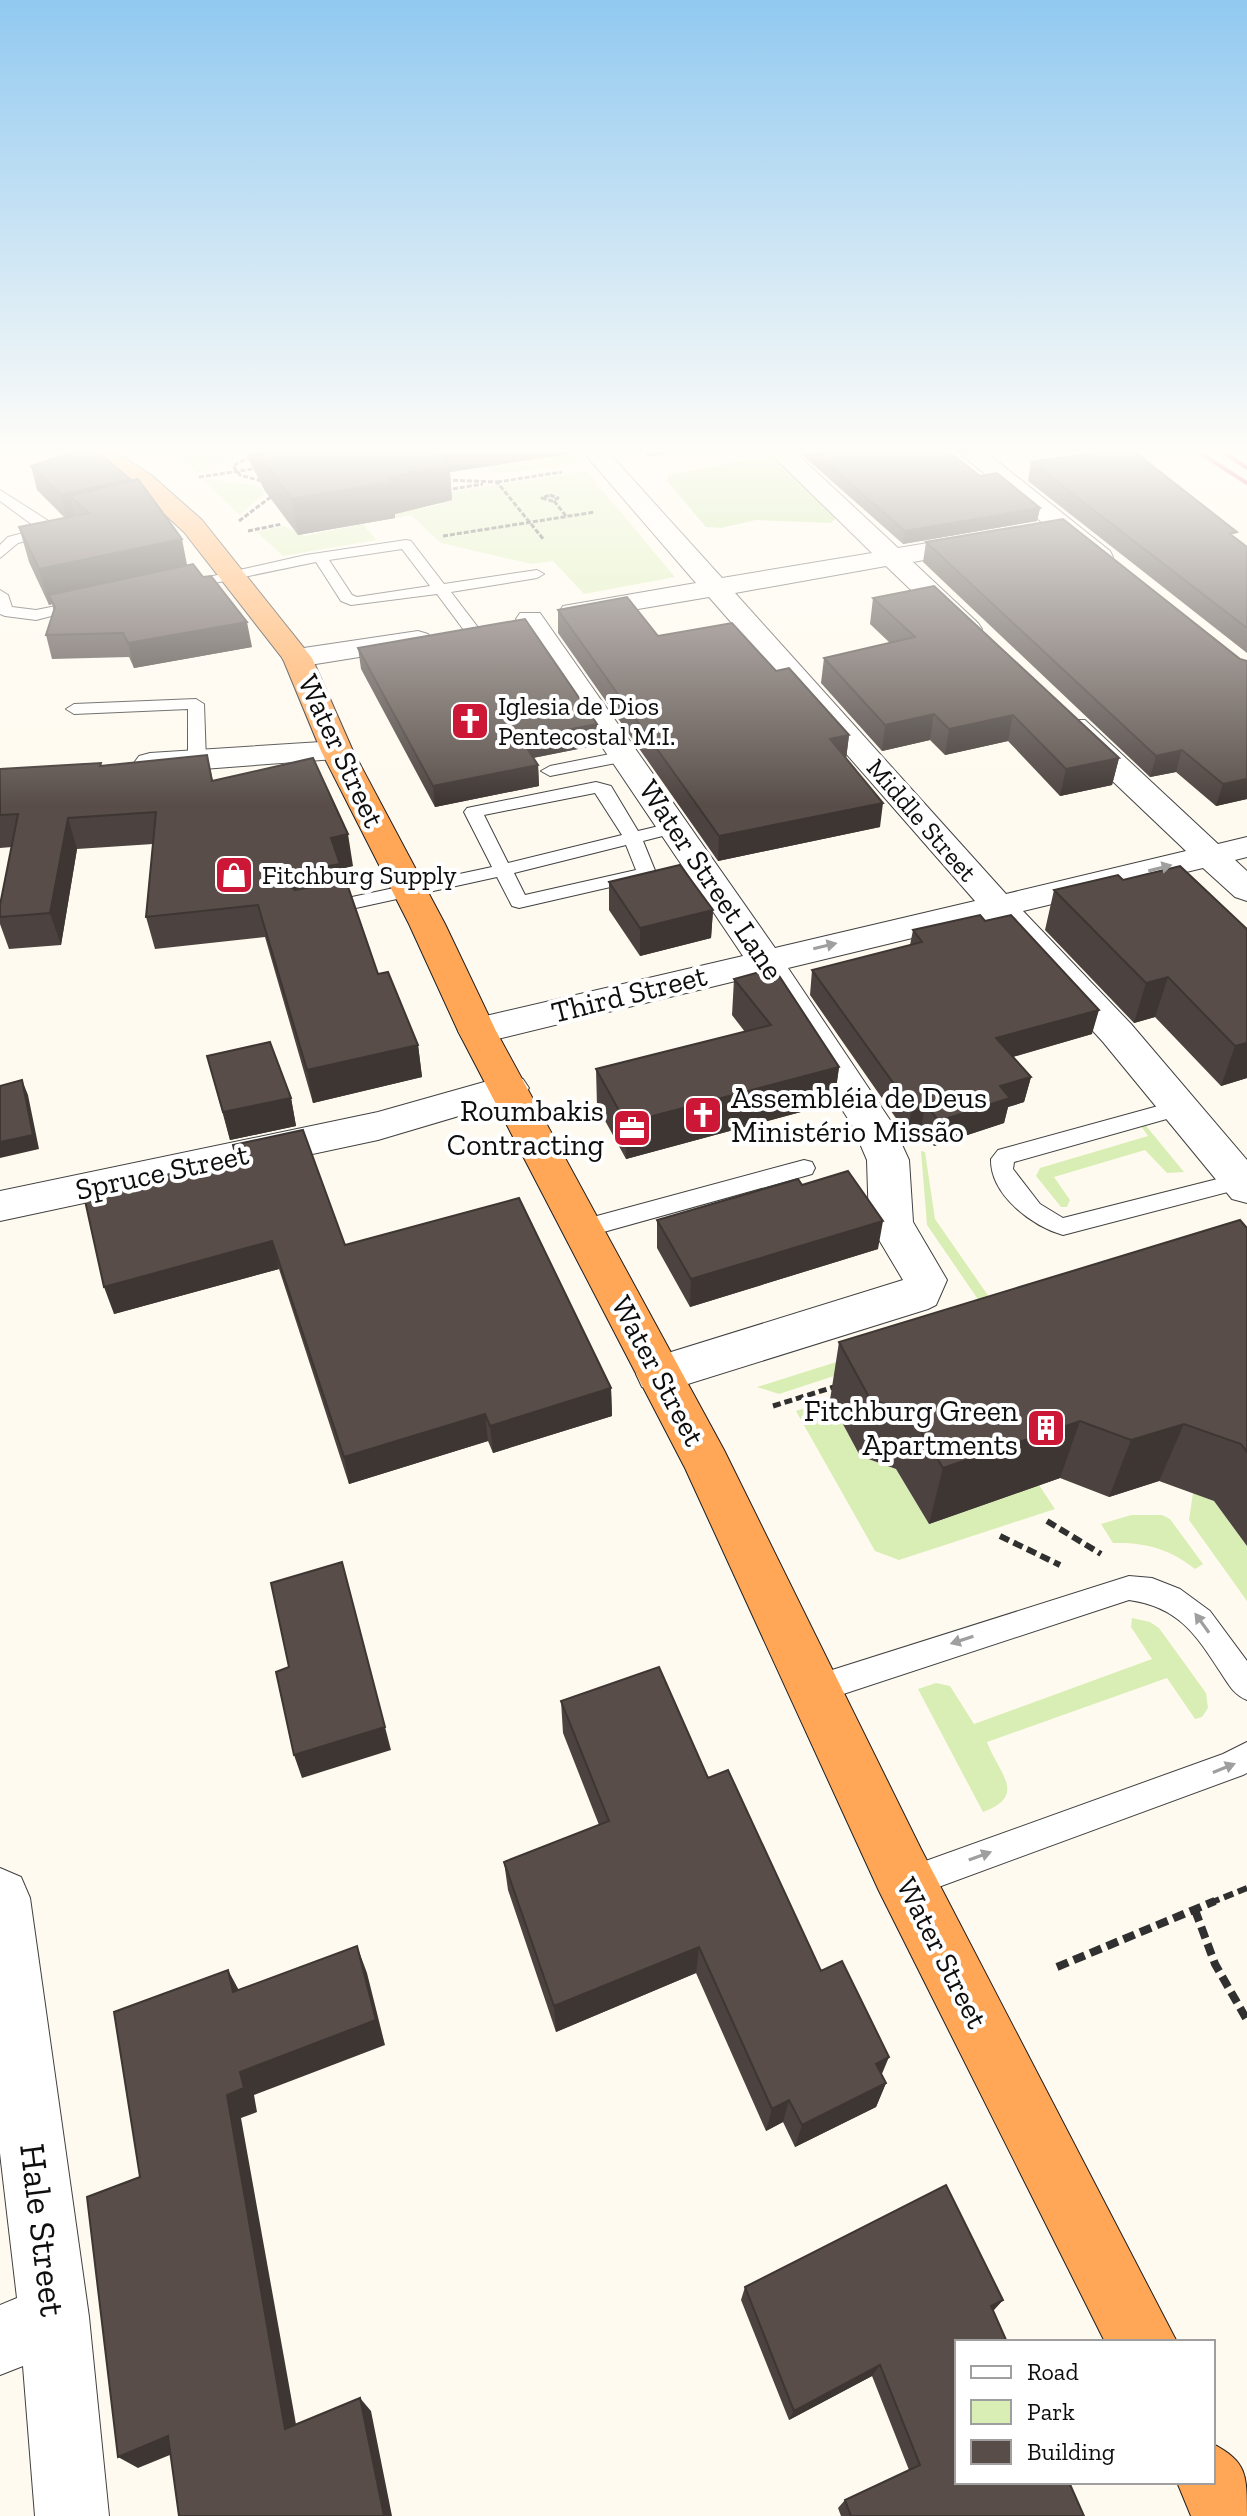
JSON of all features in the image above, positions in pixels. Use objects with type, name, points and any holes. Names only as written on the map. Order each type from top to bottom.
[{"type":"highway","name":"Water Street","points":[[229,570],[297,658],[337,751],[477,1031],[707,1464],[906,1883],[1141,2340]]},
{"type":"street","name":"Middle Street","points":[[696,570],[999,907],[1117,1033],[1244,1184]]},
{"type":"street","points":[[297,658],[821,570]]},
{"type":"street","points":[[905,570],[984,644]]},
{"type":"street","points":[[1118,570],[1126,577]]},
{"type":"street","name":"Water Street Lane","points":[[530,619],[676,827],[882,1141],[888,1160],[891,1223],[925,1286],[912,1297],[659,1374]]},
{"type":"street","points":[[1054,709],[1247,890]]},
{"type":"street","points":[[118,765],[337,751]]},
{"type":"street","name":"Third Street","points":[[477,1031],[1247,847]]},
{"type":"street","name":"Spruce Street","points":[[0,1206],[378,1126],[509,1088]]},
{"type":"street","name":"Hale Street","points":[[0,1898],[27,2329],[72,2516]]},
{"type":"lane","points":[[159,589],[245,570]]},
{"type":"lane","points":[[329,570],[350,600],[364,602],[537,574]]},
{"type":"lane","points":[[428,570],[472,630]]},
{"type":"lane","points":[[0,595],[5,611],[18,615],[44,614],[101,602]]},
{"type":"lane","points":[[74,709],[196,704],[197,761]]},
{"type":"lane","points":[[550,771],[625,756]]},
{"type":"lane","points":[[600,787],[633,838],[648,869],[643,876],[523,903],[519,902],[501,871],[472,815],[476,810],[600,787]]},
{"type":"lane","points":[[300,913],[410,893],[676,827]]},
{"type":"lane","points":[[1180,1108],[1006,1156],[1002,1159],[1002,1169],[1045,1223],[1057,1227],[1075,1226],[1244,1184]]},
{"type":"lane","points":[[582,1229],[804,1168]]},
{"type":"lane","points":[[813,1690],[1113,1590],[1129,1588],[1165,1592],[1193,1610],[1247,1686]]},
{"type":"lane","points":[[906,1883],[1232,1765],[1247,1756]]},
{"type":"path","points":[[773,1406],[845,1384]]},
{"type":"path","points":[[1057,1967],[1247,1888]]},
{"type":"path","points":[[1195,1910],[1215,1964],[1247,2020]]},
{"type":"green space","points":[[562,570],[669,570],[675,577],[584,594]]},
{"type":"green space","points":[[1142,1121],[1184,1172],[1167,1173],[1145,1150],[1054,1177],[1070,1200],[1067,1207],[1061,1207],[1036,1176],[1040,1168],[1148,1136],[1138,1122]]},
{"type":"green space","points":[[921,1151],[925,1152],[935,1219],[1005,1320],[779,1394],[757,1387],[988,1314],[927,1225]]},
{"type":"green space","points":[[830,1400],[860,1456],[896,1469],[929,1524],[1039,1485],[1055,1509],[899,1560],[875,1551],[796,1411]]},
{"type":"green space","points":[[1193,1493],[1214,1501],[1247,1546],[1247,1601],[1189,1520]]},
{"type":"green space","points":[[1131,1515],[1162,1515],[1170,1519],[1203,1564],[1195,1569],[1157,1548],[1113,1543],[1101,1524]]},
{"type":"green space","points":[[1132,1618],[1150,1622],[1159,1628],[1206,1693],[1208,1708],[1202,1717],[1195,1719],[1167,1678],[987,1742],[1003,1774],[1007,1791],[997,1805],[983,1812],[918,1689],[936,1683],[950,1686],[974,1724],[1152,1659],[1131,1627]]},
{"type":"building","points":[[163,570],[198,570],[203,577],[211,576],[247,622],[128,643],[123,633],[46,635],[55,607],[49,595]]},
{"type":"building","points":[[957,570],[1128,570],[1240,659],[1247,661],[1247,779],[1223,784],[1182,750],[1156,756]]},
{"type":"building","points":[[1172,570],[1247,570],[1247,628]]},
{"type":"building","points":[[934,586],[1119,758],[1066,769],[1013,715],[949,729],[934,714],[885,725],[824,658],[915,637],[873,598]]},
{"type":"building","points":[[627,597],[658,636],[732,623],[776,671],[789,668],[849,735],[830,739],[883,803],[719,836],[558,610]]},
{"type":"building","points":[[525,619],[597,724],[521,739],[538,765],[433,786],[358,648]]},
{"type":"building","points":[[207,755],[212,781],[313,758],[348,834],[331,838],[340,864],[294,872],[281,882],[295,890],[346,881],[378,974],[388,972],[418,1045],[307,1070],[258,905],[146,917],[156,812],[68,818],[50,913],[0,917],[18,814],[0,815],[0,769],[101,763],[100,766]]},
{"type":"building","points":[[680,865],[713,910],[640,928],[609,882]]},
{"type":"building","points":[[1180,866],[1247,929],[1247,1043],[1235,1046],[1168,977],[1146,983],[1054,890],[1118,875],[1123,880]]},
{"type":"building","points":[[980,915],[985,921],[1011,915],[1099,1010],[996,1038],[1031,1077],[1000,1086],[1010,1098],[939,1121],[925,1104],[912,1109],[812,970],[922,942],[913,930]]},
{"type":"building","points":[[774,968],[839,1067],[626,1123],[596,1069],[771,1025],[734,979]]},
{"type":"building","points":[[270,1042],[291,1098],[223,1112],[207,1056]]},
{"type":"building","points":[[22,1080],[33,1135],[0,1142],[0,1086]]},
{"type":"building","points":[[303,1130],[345,1245],[519,1198],[611,1388],[490,1426],[485,1414],[344,1457],[272,1241],[104,1287],[84,1196],[236,1157],[233,1145]]},
{"type":"building","points":[[848,1171],[883,1221],[691,1279],[657,1220],[798,1179],[802,1185]]},
{"type":"building","name":"Fitchburg Green Apartments","points":[[1240,1220],[1247,1228],[1247,1452],[1241,1444],[1184,1424],[1131,1440],[1080,1421],[943,1468],[909,1412],[870,1399],[839,1342]]},
{"type":"building","points":[[342,1562],[385,1727],[294,1755],[276,1672],[289,1667],[271,1583]]},
{"type":"building","points":[[659,1667],[708,1778],[728,1770],[821,1971],[842,1961],[889,2057],[876,2064],[886,2083],[802,2125],[789,2100],[772,2109],[699,1947],[554,2006],[504,1862],[609,1821],[561,1701]]},
{"type":"building","points":[[357,1946],[376,2020],[240,2072],[244,2088],[227,2095],[285,2429],[360,2398],[384,2516],[179,2516],[168,2436],[118,2457],[87,2197],[140,2177],[114,2012],[228,1970],[233,1992]]},
{"type":"building","points":[[946,2185],[1003,2300],[991,2306],[1006,2340],[955,2340],[955,2484],[1070,2484],[1084,2516],[851,2516],[845,2500],[920,2465],[880,2365],[794,2411],[745,2287]]},
{"type":"place","name":"Iglesia de Dios Pentecostal M.I.","points":[[470,721]]},
{"type":"place","name":"Fitchburg Supply","points":[[234,875]]},
{"type":"place","name":"Assembléia de Deus Ministério Missão","points":[[703,1115]]},
{"type":"place","name":"Roumbakis Contracting","points":[[632,1128]]},
{"type":"place","name":"Fitchburg Green Apartments","points":[[1046,1428]]}]
